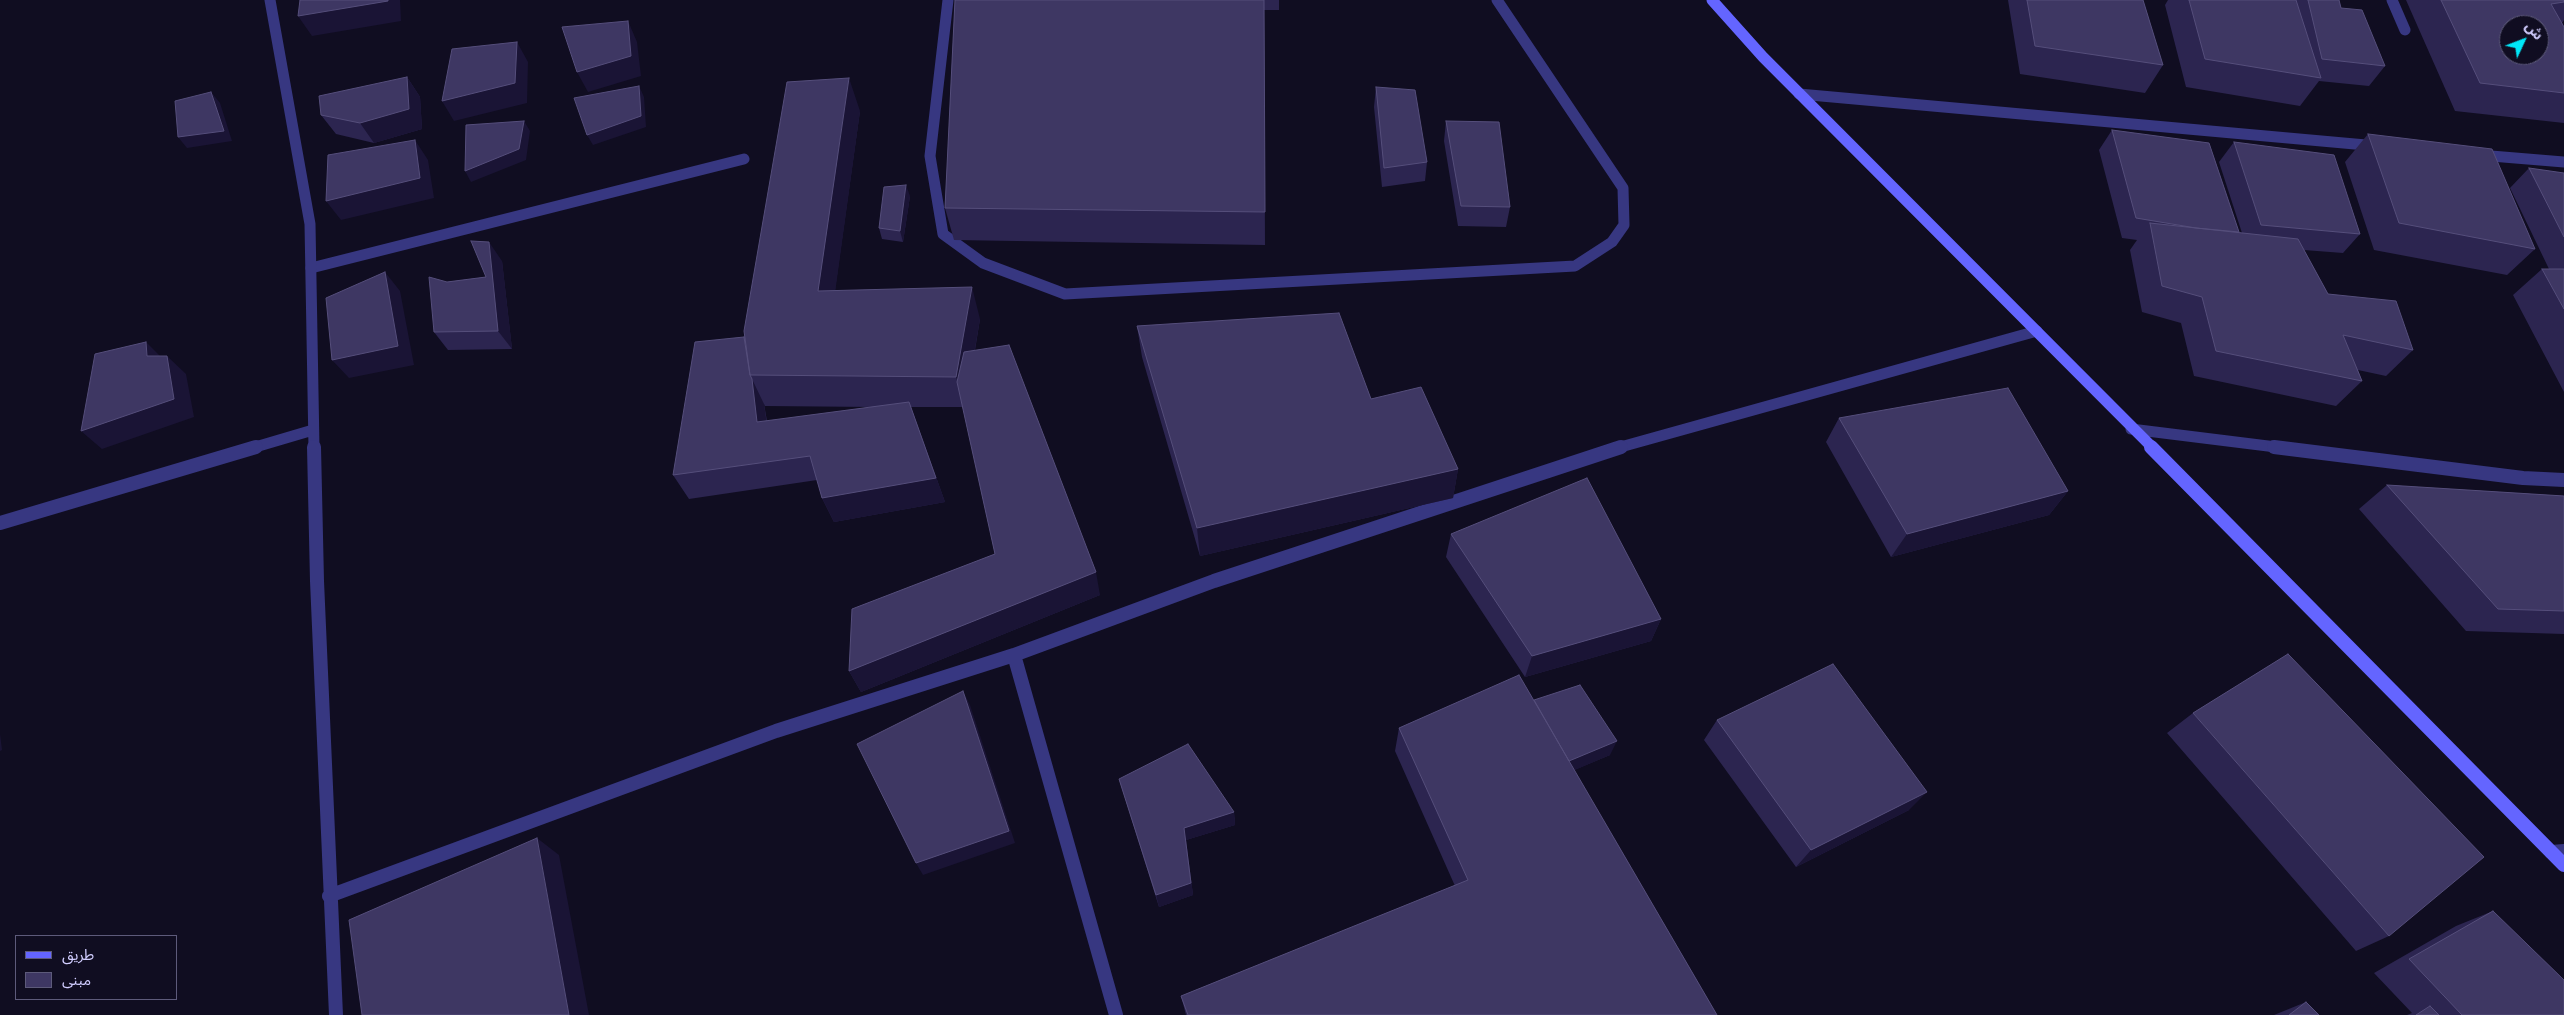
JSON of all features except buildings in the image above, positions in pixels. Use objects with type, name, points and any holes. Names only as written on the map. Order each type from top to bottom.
[{"type":"street","points":[[270,0],[310,224],[316,581],[329,896],[336,1015]]},
{"type":"street","points":[[948,0],[930,156],[944,234],[983,263],[1065,294],[1575,266],[1612,242],[1624,225],[1623,188],[1497,0]]},
{"type":"street","points":[[1712,0],[1799,94],[2037,331],[2131,429],[2557,851],[2564,865]]},
{"type":"street","points":[[2392,0],[2405,30]]},
{"type":"street","points":[[1799,94],[2385,146]]},
{"type":"street","points":[[2465,154],[2564,162]]},
{"type":"street","points":[[311,268],[744,160]]},
{"type":"street","points":[[329,896],[776,731],[1014,654],[1214,581],[1624,446],[2037,331]]},
{"type":"street","points":[[2131,429],[2523,478],[2564,480]]},
{"type":"street","points":[[0,523],[314,430]]},
{"type":"street","points":[[1014,654],[1116,1015]]}]
